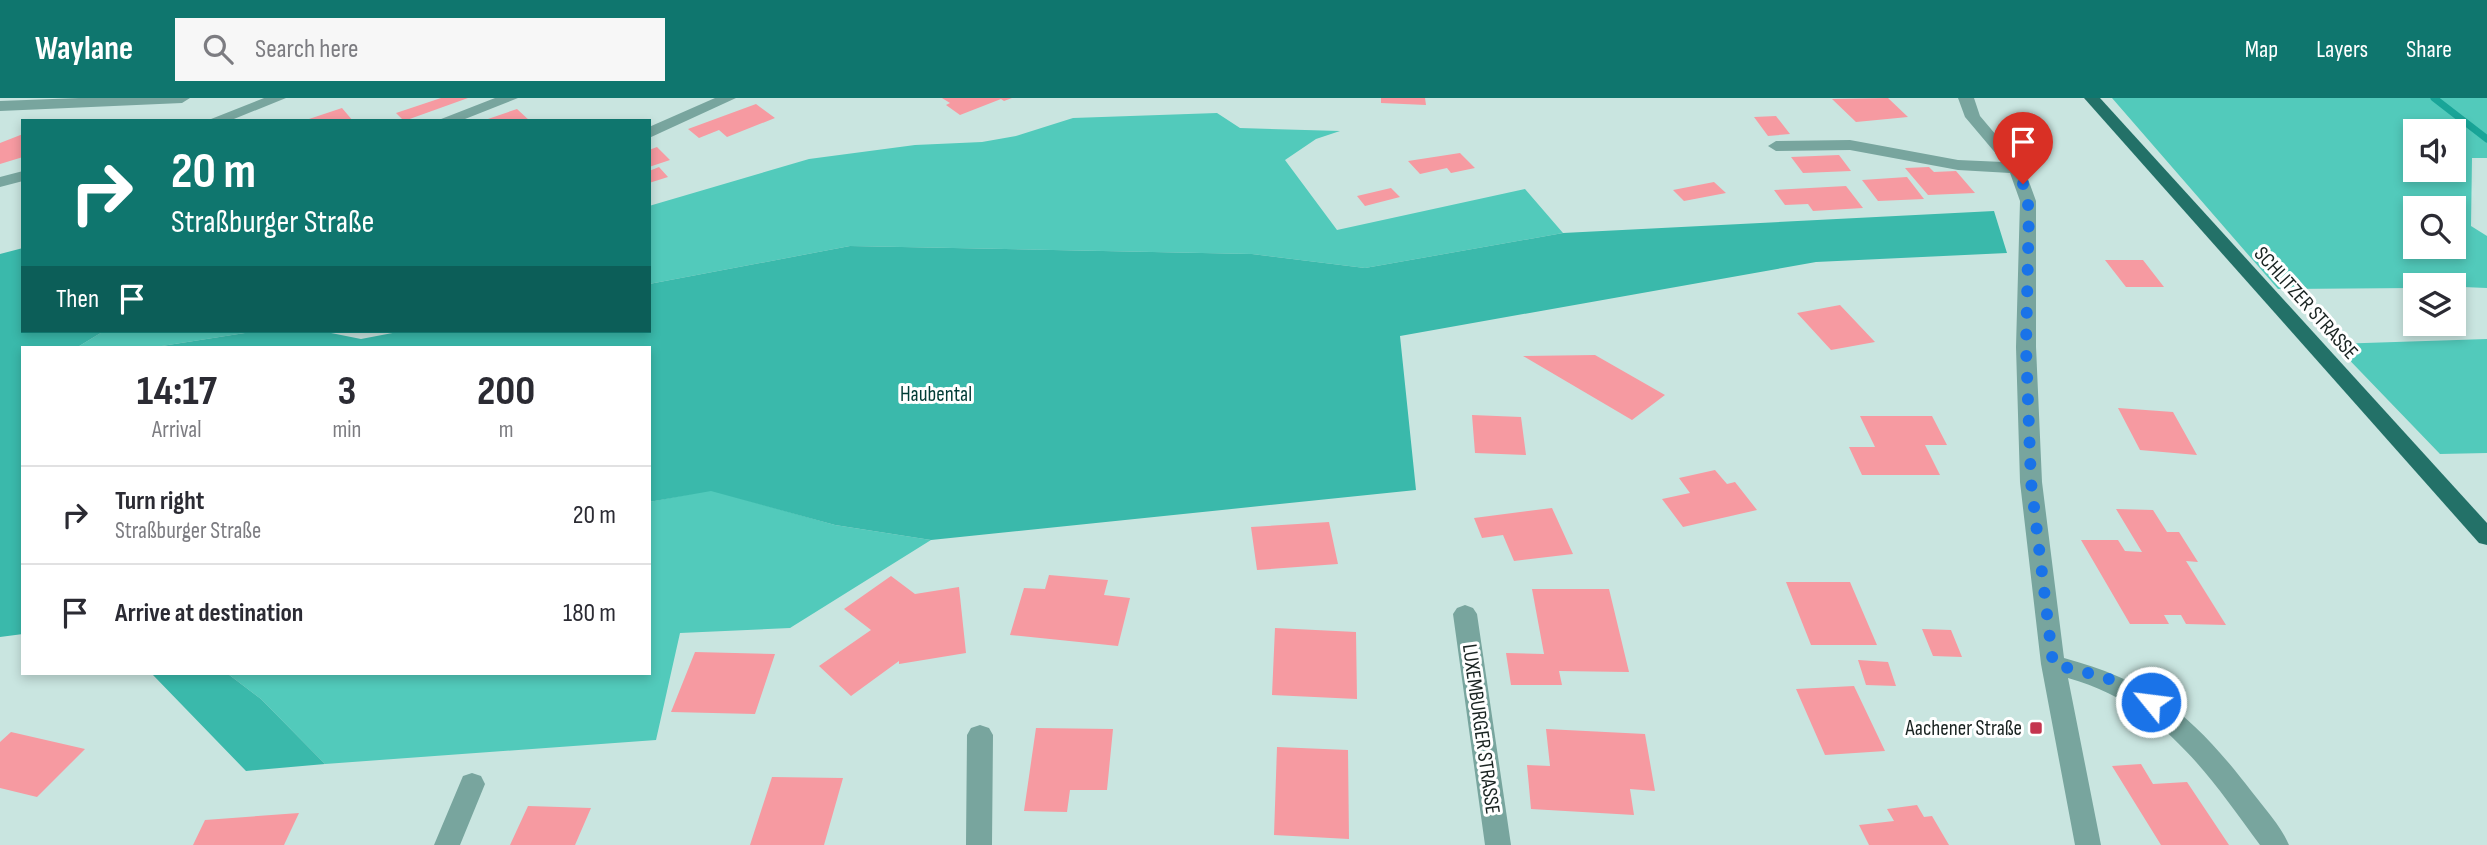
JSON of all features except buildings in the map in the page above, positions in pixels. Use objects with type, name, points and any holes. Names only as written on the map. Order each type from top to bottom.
[{"type":"main road","name":"SCHLITZER STRASSE","points":[[2092,98],[2487,537]]},
{"type":"street","points":[[2,107],[182,98]]},
{"type":"street","points":[[220,119],[278,98]]},
{"type":"street","points":[[450,119],[510,98]]},
{"type":"street","points":[[651,132],[728,98]]},
{"type":"street","points":[[1966,98],[1973,117],[2016,168],[2029,209],[2027,411],[2031,482],[2053,664],[2088,845]]},
{"type":"street","points":[[1776,146],[1850,145],[1958,164],[2016,168]]},
{"type":"street","points":[[0,182],[21,177]]},
{"type":"street","name":"LUXEMBURGER STRASSE","points":[[1465,614],[1498,845]]},
{"type":"street","points":[[2053,664],[2107,678],[2137,692],[2164,711],[2194,739],[2276,845]]},
{"type":"street","points":[[979,845],[980,735]]},
{"type":"street","points":[[447,845],[472,784]]},
{"type":"green space","points":[[2112,98],[2487,98],[2487,158],[2472,158],[2471,226],[2487,236],[2487,288],[2466,287],[2466,273],[2403,273],[2403,288],[2278,289]]},
{"type":"green space","points":[[1217,113],[1240,128],[1340,131],[1316,139],[1285,160],[1337,230],[1525,189],[1563,233],[1365,268],[1252,254],[850,246],[651,284],[651,205],[809,159],[915,145],[982,142],[1016,136],[1073,118]]},
{"type":"green space","name":"Haubental","points":[[1994,211],[2007,253],[1816,262],[1400,336],[1416,490],[931,540],[835,525],[711,491],[651,502],[651,346],[162,346],[244,333],[331,333],[361,339],[392,333],[651,333],[651,284],[850,246],[1252,254],[1365,268],[1563,233]]},
{"type":"green space","points":[[21,249],[21,333],[101,333],[79,346],[21,346],[21,634],[0,637],[0,254]]},
{"type":"green space","points":[[101,333],[244,333],[162,346],[79,346]]},
{"type":"green space","points":[[2487,339],[2487,453],[2440,454],[2334,344]]},
{"type":"green space","points":[[711,490],[835,525],[931,540],[790,628],[680,633],[656,740],[325,764],[261,699],[229,675],[651,675],[651,502]]},
{"type":"green space","points":[[153,675],[229,675],[261,699],[325,764],[246,771]]},
{"type":"waterway","points":[[2434,98],[2487,139]]},
{"type":"place","name":"Aachener Straße","points":[[2036,728]]},
{"type":"route","points":[[2023,184],[2029,209],[2026,347],[2031,482],[2053,664],[2107,678],[2151,702]]}]
